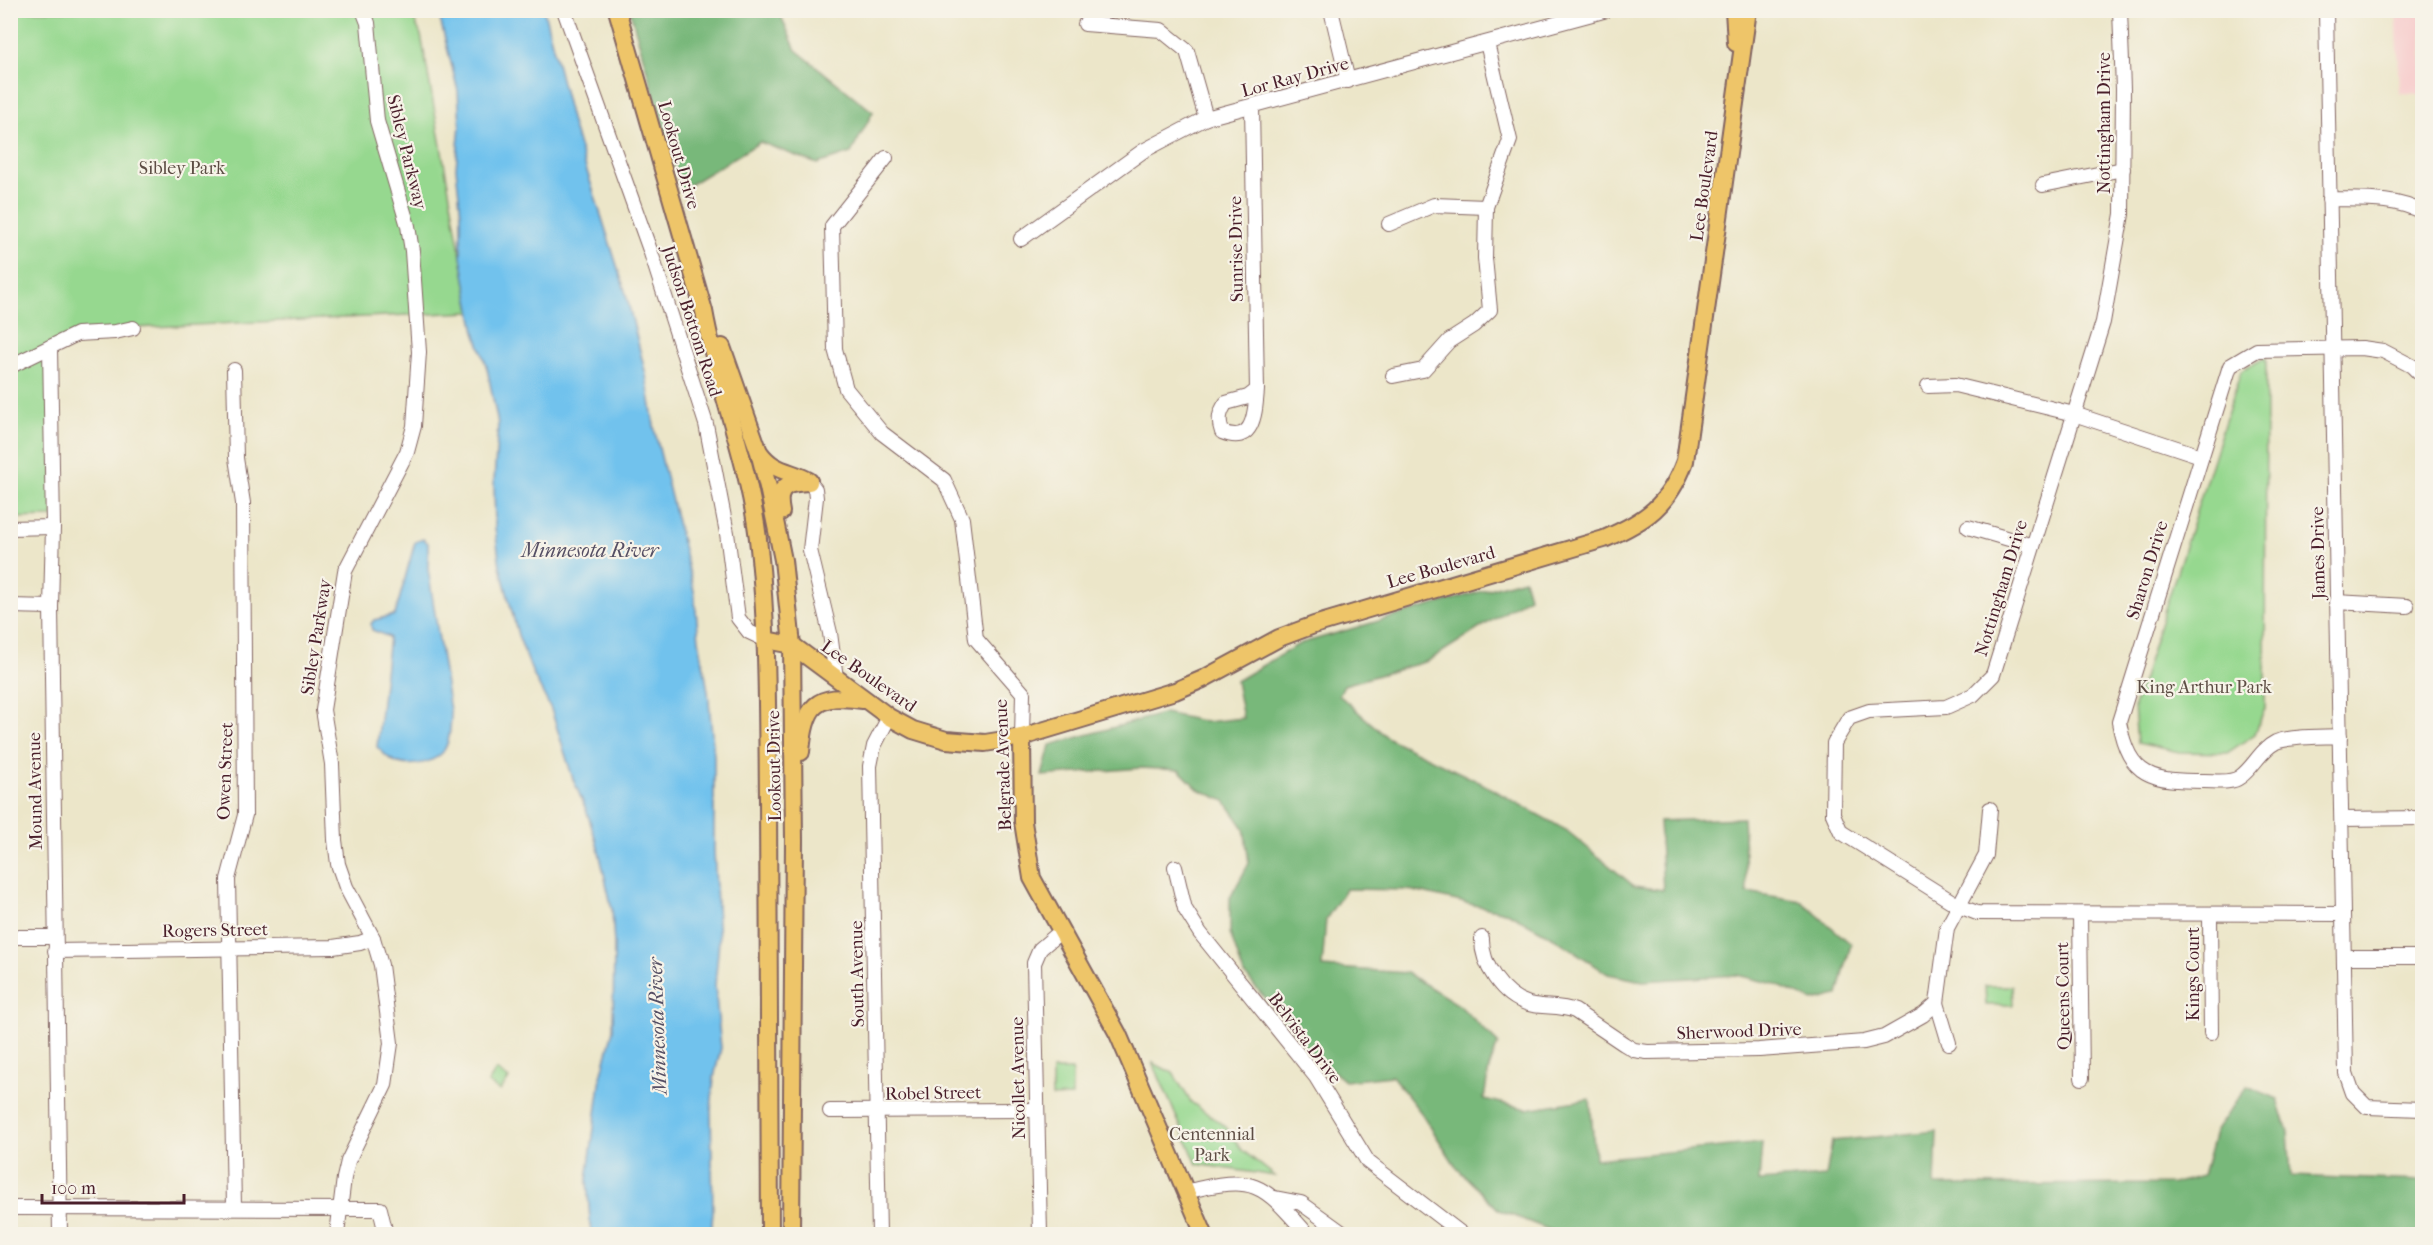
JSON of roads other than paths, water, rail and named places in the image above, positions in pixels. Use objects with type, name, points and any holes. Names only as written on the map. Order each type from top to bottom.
[{"type":"main road","name":"Lookout Drive","points":[[617,10],[704,311],[708,337],[734,424],[759,544],[766,640],[770,1234]]},
{"type":"main road","points":[[1734,10],[1738,74]]},
{"type":"main road","name":"Lee Boulevard","points":[[766,640],[792,645],[889,717],[913,730],[946,740],[985,743],[1022,737],[1175,691],[1203,679],[1279,638],[1314,625],[1604,539],[1647,518],[1678,482],[1685,461],[1748,10]]},
{"type":"main road","name":"Lookout Drive","points":[[704,311],[717,334],[759,452],[783,560],[788,599],[792,645],[794,840],[791,1234]]},
{"type":"main road","points":[[759,452],[776,469],[799,476],[809,482]]},
{"type":"main road","points":[[788,599],[790,559],[779,493],[794,482],[809,482]]},
{"type":"main road","points":[[794,840],[803,737],[808,717],[815,705],[825,699],[837,696],[865,700]]},
{"type":"main road","name":"Belgrade Avenue","points":[[1022,737],[1023,822],[1032,878],[1118,1034],[1204,1234]]},
{"type":"street","name":"Sibley Parkway","points":[[337,1234],[348,1161],[385,1085],[391,1058],[391,1043],[381,965],[373,938],[346,887],[338,864],[332,764],[323,710],[345,571],[407,452],[413,435],[419,352],[411,241],[377,121],[368,23],[363,10]]},
{"type":"street","name":"Judson Bottom Road","points":[[564,10],[651,253],[706,424],[727,533],[738,618],[748,632],[766,640]]},
{"type":"street","points":[[1331,10],[1348,81]]},
{"type":"street","name":"Lor Ray Drive","points":[[1021,239],[1143,150],[1206,117],[1252,107],[1606,10]]},
{"type":"street","name":"Nottingham Drive","points":[[2120,10],[2122,214],[2103,322],[1993,675],[1973,695],[1946,707],[1869,711],[1849,718],[1834,743],[1833,814],[1841,832],[1959,906],[1977,913],[2343,914]]},
{"type":"street","name":"James Drive","points":[[2326,10],[2346,1073],[2353,1093],[2367,1107],[2422,1108]]},
{"type":"street","points":[[1085,24],[1161,30],[1187,51],[1206,117]]},
{"type":"street","points":[[1393,376],[1423,370],[1449,341],[1474,325],[1490,310],[1485,258],[1486,207],[1510,140],[1487,43]]},
{"type":"street","name":"Sunrise Drive","points":[[1252,107],[1257,390]]},
{"type":"street","name":"Belgrade Avenue","points":[[886,158],[832,226],[835,349],[846,389],[860,406],[882,432],[944,480],[962,519],[976,639],[1023,693],[1022,737]]},
{"type":"street","points":[[2043,185],[2123,168]]},
{"type":"street","points":[[2329,200],[2388,200],[2408,204],[2422,212]]},
{"type":"street","points":[[1389,224],[1434,205],[1486,207]]},
{"type":"street","points":[[10,361],[15,363],[77,334],[115,332],[133,328]]},
{"type":"street","name":"Mound Avenue","points":[[50,346],[53,527],[51,607],[60,1234]]},
{"type":"street","name":"Sharon Drive","points":[[2340,736],[2279,741],[2266,748],[2240,777],[2230,782],[2167,781],[2146,773],[2130,759],[2123,743],[2119,722],[2200,456],[2230,366],[2257,350],[2362,348],[2383,351],[2412,366],[2422,376]]},
{"type":"street","name":"Owen Street","points":[[234,370],[236,458],[243,503],[245,815],[228,879],[234,1207]]},
{"type":"street","points":[[1929,386],[1955,385],[2074,414],[2200,456]]},
{"type":"street","points":[[809,482],[815,489],[816,498],[810,550],[830,633],[836,678]]},
{"type":"street","points":[[10,528],[53,527]]},
{"type":"street","points":[[1968,527],[2033,546]]},
{"type":"street","points":[[2336,602],[2407,606]]},
{"type":"street","points":[[10,606],[51,607]]},
{"type":"street","name":"South Avenue","points":[[879,1234],[870,766],[874,746],[889,717]]},
{"type":"street","points":[[1949,1043],[1937,1003],[1947,928],[1986,855],[1990,809]]},
{"type":"street","points":[[2342,819],[2422,818]]},
{"type":"street","name":"Belvista Drive","points":[[1175,867],[1185,909],[1200,933],[1316,1077],[1368,1162],[1461,1234]]},
{"type":"street","name":"Queens Court","points":[[2080,914],[2082,1078]]},
{"type":"street","name":"Kings Court","points":[[2210,915],[2211,1033]]},
{"type":"street","name":"Nicollet Avenue","points":[[1040,1234],[1034,963],[1040,949],[1060,932]]},
{"type":"street","points":[[10,937],[55,937]]},
{"type":"street","name":"Rogers Street","points":[[56,951],[333,947],[360,943],[373,938]]},
{"type":"street","name":"Sherwood Drive","points":[[1482,938],[1482,951],[1488,967],[1515,996],[1527,1003],[1565,1007],[1575,1011],[1634,1050],[1647,1052],[1759,1050],[1864,1042],[1884,1037],[1923,1015],[1937,1003]]},
{"type":"street","points":[[2344,957],[2422,957]]},
{"type":"street","name":"Robel Street","points":[[830,1111],[1036,1110]]},
{"type":"street","points":[[1186,1192],[1218,1184],[1251,1184],[1275,1198],[1300,1203],[1344,1234]]},
{"type":"street","points":[[1275,1198],[1306,1234]]},
{"type":"street","points":[[10,1208],[380,1209],[386,1234]]},
{"type":"water","name":"Minnesota River","points":[[438,11],[544,11],[573,127],[626,294],[646,375],[655,432],[694,591],[699,640],[708,691],[714,756],[714,851],[719,940],[715,986],[721,1048],[714,1077],[711,1111],[713,1212],[711,1234],[591,1234],[587,1180],[601,1077],[613,1030],[612,909],[598,847],[587,812],[573,779],[551,709],[533,674],[518,635],[500,566],[495,528],[494,482],[498,424],[487,368],[475,332],[461,257],[461,215],[456,168],[460,125],[458,91]]},
{"type":"water","points":[[423,539],[428,543],[428,569],[451,717],[448,742],[441,754],[430,761],[410,765],[392,760],[377,747],[389,637],[372,630],[371,624],[374,620],[395,615],[415,542]]},
{"type":"park label","name":"Sibley Park","points":[[182,168]]},
{"type":"park label","name":"King Arthur Park","points":[[2204,687]]},
{"type":"park label","name":"Centennial Park","points":[[1212,1144]]}]
